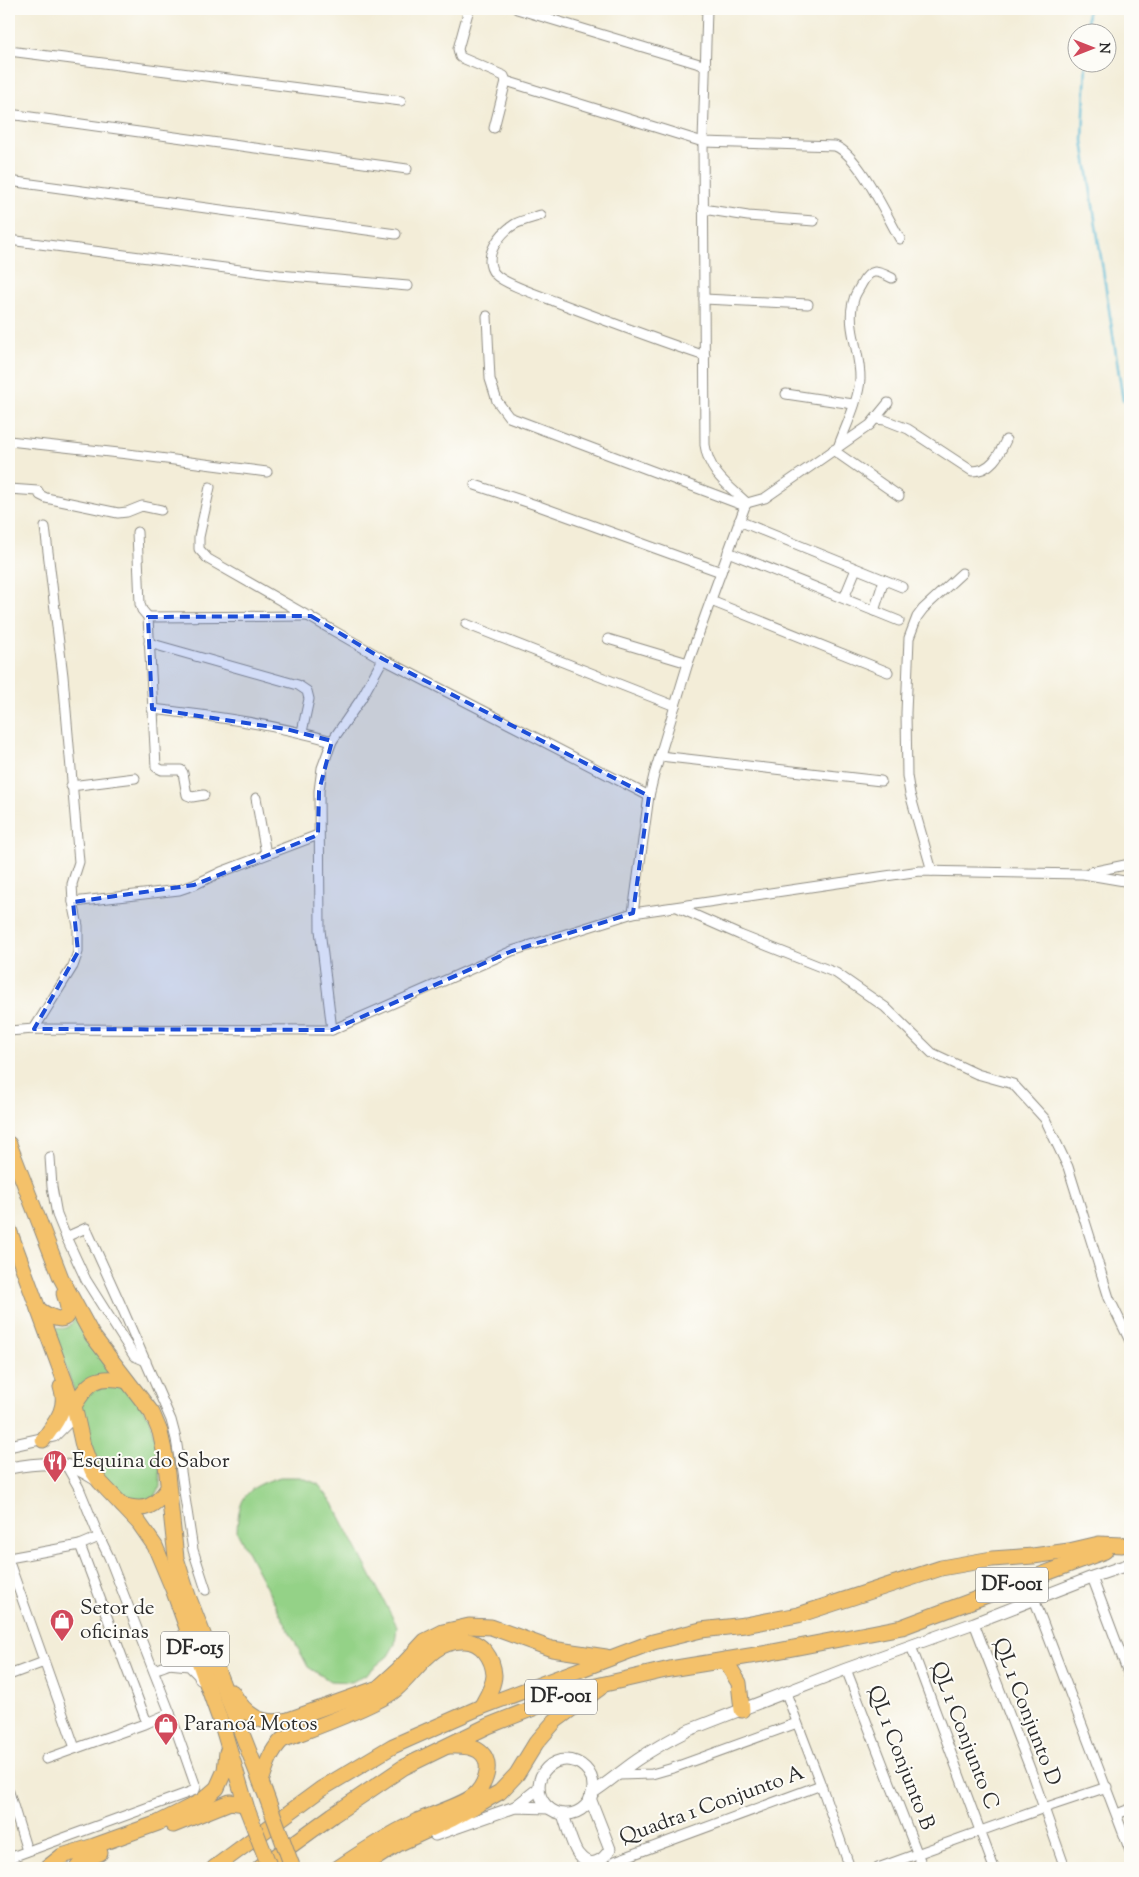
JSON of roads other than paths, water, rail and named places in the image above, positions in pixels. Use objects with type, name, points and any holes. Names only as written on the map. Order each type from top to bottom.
[{"type":"main road","name":"DF-015","points":[[9,1144],[61,1278],[92,1335],[152,1413],[160,1432],[165,1455],[176,1558],[210,1654],[263,1786]]},
{"type":"main road","name":"DF-015","points":[[9,1230],[74,1406],[83,1446],[92,1470],[100,1482],[139,1523],[155,1546],[223,1728],[246,1806]]},
{"type":"main road","points":[[39,1311],[58,1320],[66,1315],[68,1310],[61,1278]]},
{"type":"main road","points":[[39,1311],[41,1325],[63,1391],[63,1408],[60,1416],[42,1440]]},
{"type":"main road","points":[[74,1406],[91,1383],[104,1378],[127,1381]]},
{"type":"main road","points":[[122,1504],[144,1508],[152,1506],[169,1495]]},
{"type":"main road","points":[[214,1868],[321,1789],[393,1746],[481,1707],[611,1657],[654,1642],[701,1630],[745,1625],[798,1615],[941,1568],[992,1559],[1033,1556],[1099,1544],[1126,1543]]},
{"type":"main road","name":"DF-001","points":[[260,1868],[404,1767],[488,1726],[579,1690],[670,1669],[902,1627],[1126,1543]]},
{"type":"main road","points":[[210,1654],[238,1702],[250,1716],[276,1723],[378,1688],[425,1641],[443,1632],[469,1626],[490,1627],[552,1649],[582,1655],[611,1657]]},
{"type":"main road","points":[[292,1867],[263,1786],[268,1762],[274,1749],[282,1740],[374,1702],[394,1690],[431,1652],[449,1643],[465,1640],[477,1643],[488,1655],[494,1675],[489,1692],[481,1707]]},
{"type":"main road","points":[[725,1660],[738,1682],[742,1710]]},
{"type":"main road","points":[[360,1868],[398,1844],[452,1819],[500,1792],[517,1774],[536,1743],[555,1721],[608,1682]]},
{"type":"main road","points":[[47,1868],[60,1849],[94,1846],[158,1822],[202,1801],[217,1788],[225,1770],[228,1745]]},
{"type":"main road","points":[[338,1868],[380,1840],[471,1798],[482,1787],[487,1777],[485,1759],[479,1751],[467,1746],[448,1746]]},
{"type":"main road","points":[[77,1868],[84,1860],[230,1802],[246,1806],[270,1868]]},
{"type":"street","points":[[468,9],[458,49],[460,57],[504,76],[506,81],[494,128]]},
{"type":"street","points":[[516,9],[706,66]]},
{"type":"street","points":[[707,9],[703,142],[705,445],[707,458],[713,471],[746,505]]},
{"type":"street","points":[[9,51],[401,101]]},
{"type":"street","points":[[506,81],[703,142],[835,146],[841,148],[856,163],[866,178],[900,238]]},
{"type":"street","points":[[9,114],[407,169]]},
{"type":"street","points":[[9,181],[396,234]]},
{"type":"street","points":[[703,209],[748,216],[814,221]]},
{"type":"street","points":[[541,215],[515,224],[494,246],[491,255],[491,266],[499,277],[532,292],[705,356]]},
{"type":"street","points":[[9,240],[270,273],[408,286]]},
{"type":"street","points":[[836,448],[853,404],[860,379],[853,334],[852,310],[854,298],[870,273],[876,272],[892,278]]},
{"type":"street","points":[[704,299],[808,304]]},
{"type":"street","points":[[487,316],[490,379],[497,401],[509,417],[746,505],[765,498],[836,448],[876,419],[888,403]]},
{"type":"street","points":[[786,394],[853,404]]},
{"type":"street","points":[[876,419],[885,420],[908,429],[972,471],[981,470],[993,463],[1006,440]]},
{"type":"street","points":[[9,441],[267,472]]},
{"type":"street","points":[[836,448],[899,496]]},
{"type":"street","points":[[475,485],[721,572]]},
{"type":"street","points":[[210,487],[199,537],[201,554],[208,559],[311,616],[383,659],[649,796]]},
{"type":"street","points":[[9,489],[38,491],[40,495],[46,498],[118,512],[127,512],[142,506],[161,510]]},
{"type":"street","points":[[633,914],[649,796],[660,756],[688,663],[746,505]]},
{"type":"street","points":[[739,520],[856,569],[902,586]]},
{"type":"street","points":[[34,1029],[73,966],[78,952],[78,926],[73,902],[72,884],[79,862],[63,676],[45,527]]},
{"type":"street","points":[[138,532],[140,604],[148,617],[156,767],[162,770],[181,770],[187,795],[192,797],[204,795]]},
{"type":"street","points":[[728,552],[899,621]]},
{"type":"street","points":[[844,598],[856,569]]},
{"type":"street","points":[[932,871],[910,794],[907,776],[906,713],[909,638],[917,617],[923,609],[962,573]]},
{"type":"street","points":[[874,611],[884,580]]},
{"type":"street","points":[[710,602],[888,672]]},
{"type":"street","points":[[148,617],[311,616]]},
{"type":"street","points":[[466,624],[676,706]]},
{"type":"street","points":[[608,639],[688,663]]},
{"type":"street","points":[[149,643],[298,685],[307,691],[308,698],[302,732]]},
{"type":"street","points":[[332,1030],[320,930],[318,791],[322,768],[332,741],[361,698],[383,659]]},
{"type":"street","points":[[152,709],[302,732],[332,741]]},
{"type":"street","points":[[660,756],[881,781]]},
{"type":"street","points":[[71,786],[135,778]]},
{"type":"street","points":[[256,798],[266,854]]},
{"type":"street","points":[[73,902],[179,890],[194,886],[221,872],[318,835]]},
{"type":"street","points":[[1083,874],[1130,864]]},
{"type":"street","points":[[9,1032],[34,1029],[332,1030],[512,951],[633,914],[932,871],[956,873],[1083,874],[1130,882]]},
{"type":"street","points":[[678,908],[836,973],[886,1007],[932,1053],[977,1074],[1013,1084],[1045,1120],[1068,1167],[1109,1298],[1130,1341]]},
{"type":"street","points":[[50,1157],[55,1206],[66,1237],[86,1280],[134,1356],[146,1360]]},
{"type":"street","points":[[66,1237],[86,1228],[171,1420],[176,1439],[193,1550],[206,1590]]},
{"type":"street","points":[[105,1312],[120,1303]]},
{"type":"street","points":[[9,1446],[54,1436],[69,1421],[74,1406]]},
{"type":"street","points":[[9,1468],[28,1465],[66,1465],[82,1471],[100,1482]]},
{"type":"street","points":[[9,1858],[27,1851],[60,1849],[194,1791],[196,1786],[154,1670],[109,1557],[79,1488],[66,1465]]},
{"type":"street","points":[[169,1495],[184,1500]]},
{"type":"street","points":[[9,1558],[80,1545],[98,1534]]},
{"type":"street","points":[[80,1545],[147,1723]]},
{"type":"street","points":[[9,1562],[75,1748]]},
{"type":"street","points":[[375,1868],[398,1850],[450,1828],[515,1807],[549,1808],[563,1814],[574,1813],[584,1807],[591,1796],[636,1761],[668,1740],[846,1669],[1130,1564]]},
{"type":"street","points":[[1092,1577],[1130,1678]]},
{"type":"street","points":[[1034,1599],[1130,1851]]},
{"type":"street","points":[[154,1670],[178,1658],[185,1647],[179,1606]]},
{"type":"street","name":"QL 1 Conjunto D","points":[[974,1623],[1044,1808],[1106,1787]]},
{"type":"street","name":"QL 1 Conjunto C","points":[[911,1646],[981,1832],[1044,1808]]},
{"type":"street","points":[[9,1676],[44,1662]]},
{"type":"street","points":[[168,1664],[189,1666],[198,1674],[210,1709],[223,1728]]},
{"type":"street","name":"QL 1 Conjunto B","points":[[846,1669],[918,1854],[981,1832]]},
{"type":"street","points":[[786,1693],[850,1868]]},
{"type":"street","points":[[46,1758],[147,1723],[170,1713]]},
{"type":"street","points":[[590,1776],[652,1774],[797,1723]]},
{"type":"street","points":[[549,1808],[544,1803],[539,1788],[540,1779],[546,1768],[565,1760],[575,1762],[584,1768],[590,1776],[591,1796],[616,1864]]},
{"type":"street","name":"Quadra 1 Conjunto A","points":[[616,1864],[821,1785]]},
{"type":"street","points":[[515,1807],[539,1788]]},
{"type":"street","points":[[9,1793],[27,1851]]},
{"type":"street","points":[[1044,1808],[1065,1868]]},
{"type":"street","points":[[1117,1814],[1130,1809]]},
{"type":"street","points":[[563,1814],[582,1868]]},
{"type":"street","points":[[981,1832],[994,1868]]},
{"type":"street","points":[[578,1855],[588,1862],[598,1862],[606,1857],[610,1849]]},
{"type":"street","points":[[878,1868],[918,1854],[923,1868]]},
{"type":"waterway","points":[[1087,22],[1088,9]]},
{"type":"waterway","points":[[1086,72],[1083,141],[1123,400]]},
{"type":"place","name":"Esquina do Sabor","points":[[55,1483]]},
{"type":"place","name":"Setor de oficinas","points":[[62,1642]]},
{"type":"place","name":"Paranoá Motos","points":[[166,1746]]}]
